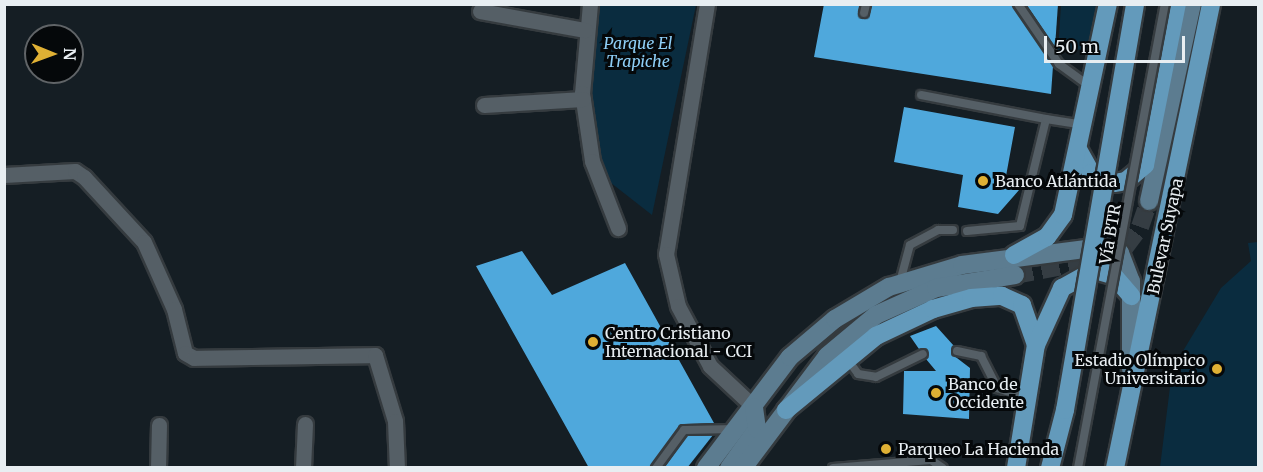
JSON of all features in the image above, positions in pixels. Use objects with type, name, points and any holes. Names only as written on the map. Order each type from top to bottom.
[{"type":"main road","points":[[1014,255],[1057,227],[1085,125],[1108,4]]},
{"type":"main road","points":[[1050,468],[1065,410],[1135,4]]},
{"type":"main road","points":[[1079,151],[1091,173],[1114,183],[1132,177],[1145,165],[1177,4]]},
{"type":"main road","points":[[1149,201],[1191,4]]},
{"type":"main road","name":"Bulevar Suyapa","points":[[1115,468],[1130,405],[1211,4]]},
{"type":"main road","points":[[706,468],[790,357],[835,319],[900,283],[1014,255],[1110,248],[1129,266],[1130,405]]},
{"type":"main road","points":[[1016,468],[1036,345],[1055,299],[1077,276],[1105,272],[1131,296]]},
{"type":"main road","points":[[743,468],[827,356],[876,315],[936,288],[1015,275]]},
{"type":"main road","points":[[786,410],[846,357],[905,321],[971,298],[1002,296],[1023,305],[1036,345]]},
{"type":"main road","points":[[729,468],[757,429],[754,406]]},
{"type":"street","points":[[590,4],[585,30],[583,99],[592,161],[618,228]]},
{"type":"street","points":[[707,4],[666,254],[678,306],[710,366],[754,406]]},
{"type":"street","points":[[480,11],[585,30]]},
{"type":"street","points":[[484,105],[583,99]]},
{"type":"street","points":[[4,175],[75,171],[84,177],[144,242],[174,309],[185,353],[194,358],[375,355],[395,421],[397,468]]},
{"type":"street","points":[[303,468],[305,424]]},
{"type":"street","points":[[158,468],[159,425]]},
{"type":"lane","points":[[864,14],[866,4]]},
{"type":"lane","points":[[1018,4],[1059,64],[1093,89]]},
{"type":"lane","name":"Vía BTR","points":[[1078,468],[1165,4]]},
{"type":"lane","points":[[921,95],[1085,125]]},
{"type":"lane","points":[[967,231],[1020,226],[1046,119]]},
{"type":"lane","points":[[900,283],[910,245],[938,230],[953,230]]},
{"type":"lane","points":[[957,351],[987,361],[1002,392],[1028,398]]},
{"type":"lane","points":[[846,357],[858,374],[876,377],[923,354]]},
{"type":"lane","points":[[657,468],[684,430],[736,429]]},
{"type":"lane","points":[[833,468],[931,460],[943,468]]},
{"type":"green space","name":"Parque El Trapiche","points":[[599,5],[696,5],[652,215],[611,183],[601,158],[590,99]]},
{"type":"green space","points":[[1061,5],[1097,5],[1089,49],[1058,51]]},
{"type":"green space","name":"Estadio Olímpico Universitario","points":[[1258,242],[1258,467],[1160,467],[1170,387],[1183,351],[1221,288],[1251,261],[1248,243]]},
{"type":"building","points":[[824,4],[860,4],[863,19],[872,4],[1012,4],[1053,66],[1051,94],[814,57]]},
{"type":"building","points":[[1026,4],[1058,4],[1055,47]]},
{"type":"building","name":"Banco Atlántida","points":[[904,107],[1015,127],[1004,187],[1019,190],[998,214],[958,207],[963,175],[894,162]]},
{"type":"building","name":"Centro Cristiano Internacional - CCI","points":[[522,251],[552,295],[625,263],[714,423],[681,425],[650,468],[589,468],[476,266]]},
{"type":"building","name":"Banco de Occidente","points":[[936,326],[954,346],[953,355],[970,368],[969,419],[903,414],[904,371],[936,371],[926,359],[928,351],[919,349],[910,336]]},
{"type":"building","points":[[713,435],[687,468],[664,468],[687,436]]},
{"type":"tunnel","points":[[1015,275],[1106,258],[1125,247],[1140,227],[1149,201]]},
{"type":"place","name":"Banco Atlántida","points":[[983,181]]},
{"type":"place","name":"Centro Cristiano Internacional - CCI","points":[[593,342]]},
{"type":"place","name":"Estadio Olímpico Universitario","points":[[1217,369]]},
{"type":"place","name":"Banco de Occidente","points":[[936,393]]},
{"type":"place","name":"Parqueo La Hacienda","points":[[886,449]]}]
